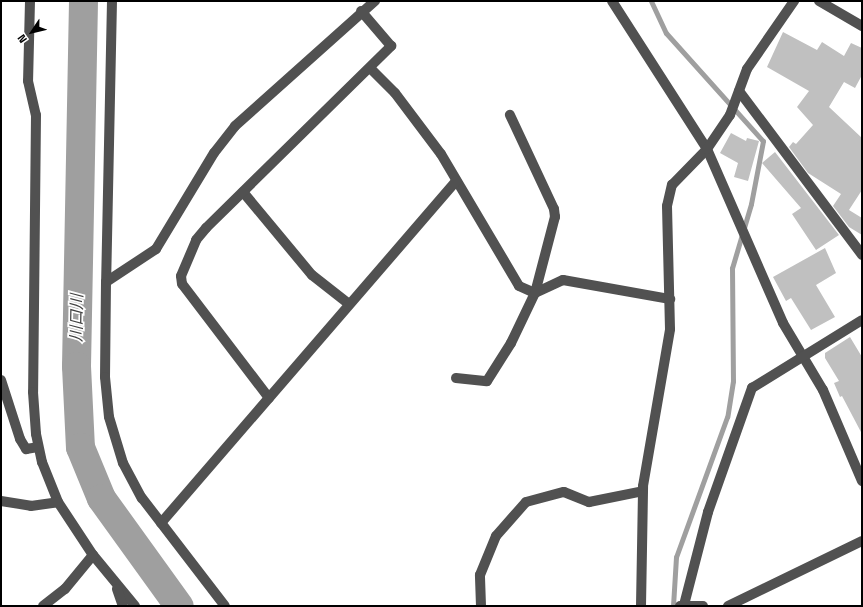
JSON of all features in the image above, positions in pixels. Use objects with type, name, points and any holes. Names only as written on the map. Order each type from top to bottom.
[{"type":"street","points":[[30,1],[28,81],[36,115],[33,405],[38,447],[58,502],[93,555],[115,584],[135,606]]},
{"type":"street","points":[[112,1],[105,377],[111,424],[130,478],[161,523],[225,606]]},
{"type":"street","points":[[106,282],[156,249],[214,153],[235,126],[375,1]]},
{"type":"street","points":[[612,1],[707,149],[738,215],[780,316],[823,390],[862,481]]},
{"type":"street","points":[[641,606],[643,492],[670,329],[667,206],[672,185],[707,149],[730,115],[747,69],[794,1]]},
{"type":"street","points":[[819,1],[862,26]]},
{"type":"street","points":[[269,398],[182,284],[181,276],[196,240],[391,46],[361,12]]},
{"type":"street","points":[[370,68],[395,93],[432,142],[519,286],[535,293],[563,280],[670,299]]},
{"type":"street","points":[[738,93],[862,255]]},
{"type":"street","points":[[456,378],[487,381],[511,343],[535,293],[554,209],[510,115]]},
{"type":"street","points":[[161,523],[456,181]]},
{"type":"street","points":[[243,192],[312,275],[349,304]]},
{"type":"street","points":[[703,606],[682,606],[708,512],[752,388],[804,358],[862,320]]},
{"type":"street","points":[[1,380],[20,439],[26,449],[38,447]]},
{"type":"street","points":[[481,606],[480,575],[496,536],[526,502],[564,492],[589,502],[643,492]]},
{"type":"street","points":[[1,501],[31,506],[58,502]]},
{"type":"street","points":[[728,606],[862,541]]},
{"type":"street","points":[[43,606],[65,589],[93,555]]},
{"type":"street","points":[[115,584],[123,606]]},
{"type":"building","points":[[783,32],[817,50],[822,42],[844,56],[851,43],[862,48],[862,75],[855,88],[844,82],[829,107],[862,138],[862,190],[849,210],[862,218],[862,235],[849,227],[833,206],[841,194],[808,173],[789,147],[793,142],[796,144],[813,125],[797,107],[809,91],[767,67]]},
{"type":"building","points":[[731,133],[746,141],[747,138],[759,141],[748,181],[734,177],[738,163],[720,153]]},
{"type":"building","points":[[775,152],[839,235],[816,250],[792,214],[801,208],[762,163]]},
{"type":"building","points":[[825,248],[836,273],[816,285],[835,317],[811,330],[791,298],[786,301],[773,277]]},
{"type":"building","points":[[850,337],[862,357],[862,434],[842,396],[840,397],[834,383],[839,381],[825,358],[825,353]]},
{"type":"waterway","name":"川口川","points":[[83,1],[76,366],[80,447],[101,498],[179,606]]},
{"type":"waterway","points":[[651,1],[666,33],[763,141],[751,204],[732,268],[733,381],[727,417],[676,557],[673,606]]}]
